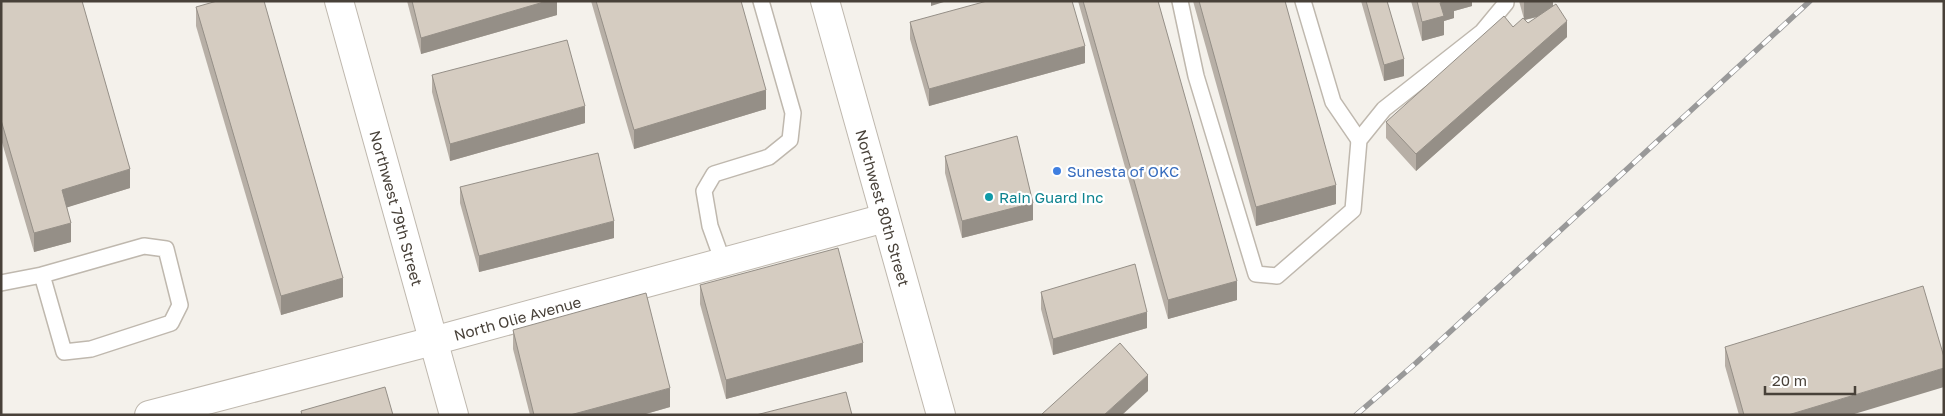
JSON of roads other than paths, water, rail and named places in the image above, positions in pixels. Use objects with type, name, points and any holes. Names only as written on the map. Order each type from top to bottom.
[{"type":"street","name":"Northwest 79th Street","points":[[339,1],[454,415]]},
{"type":"street","name":"Northwest 80th Street","points":[[825,1],[941,415]]},
{"type":"street","name":"North Olie Avenue","points":[[149,415],[197,409],[433,341],[885,218]]},
{"type":"lane","points":[[723,262],[710,226],[704,192],[714,174],[769,157],[790,140],[793,113],[761,1]]},
{"type":"lane","points":[[1180,1],[1196,76],[1256,274],[1277,276],[1353,210],[1359,140],[1384,109],[1482,32],[1506,1]]},
{"type":"lane","points":[[1303,1],[1333,102],[1359,140]]},
{"type":"lane","points":[[1,282],[42,275],[144,246],[166,249],[180,305],[171,323],[91,348],[64,352],[42,275]]},
{"type":"railway","points":[[1356,415],[1416,363],[1810,1]]},
{"type":"place","name":"Sunesta of OKC","points":[[1057,171]]},
{"type":"place","name":"Rain Guard Inc","points":[[989,197]]}]
